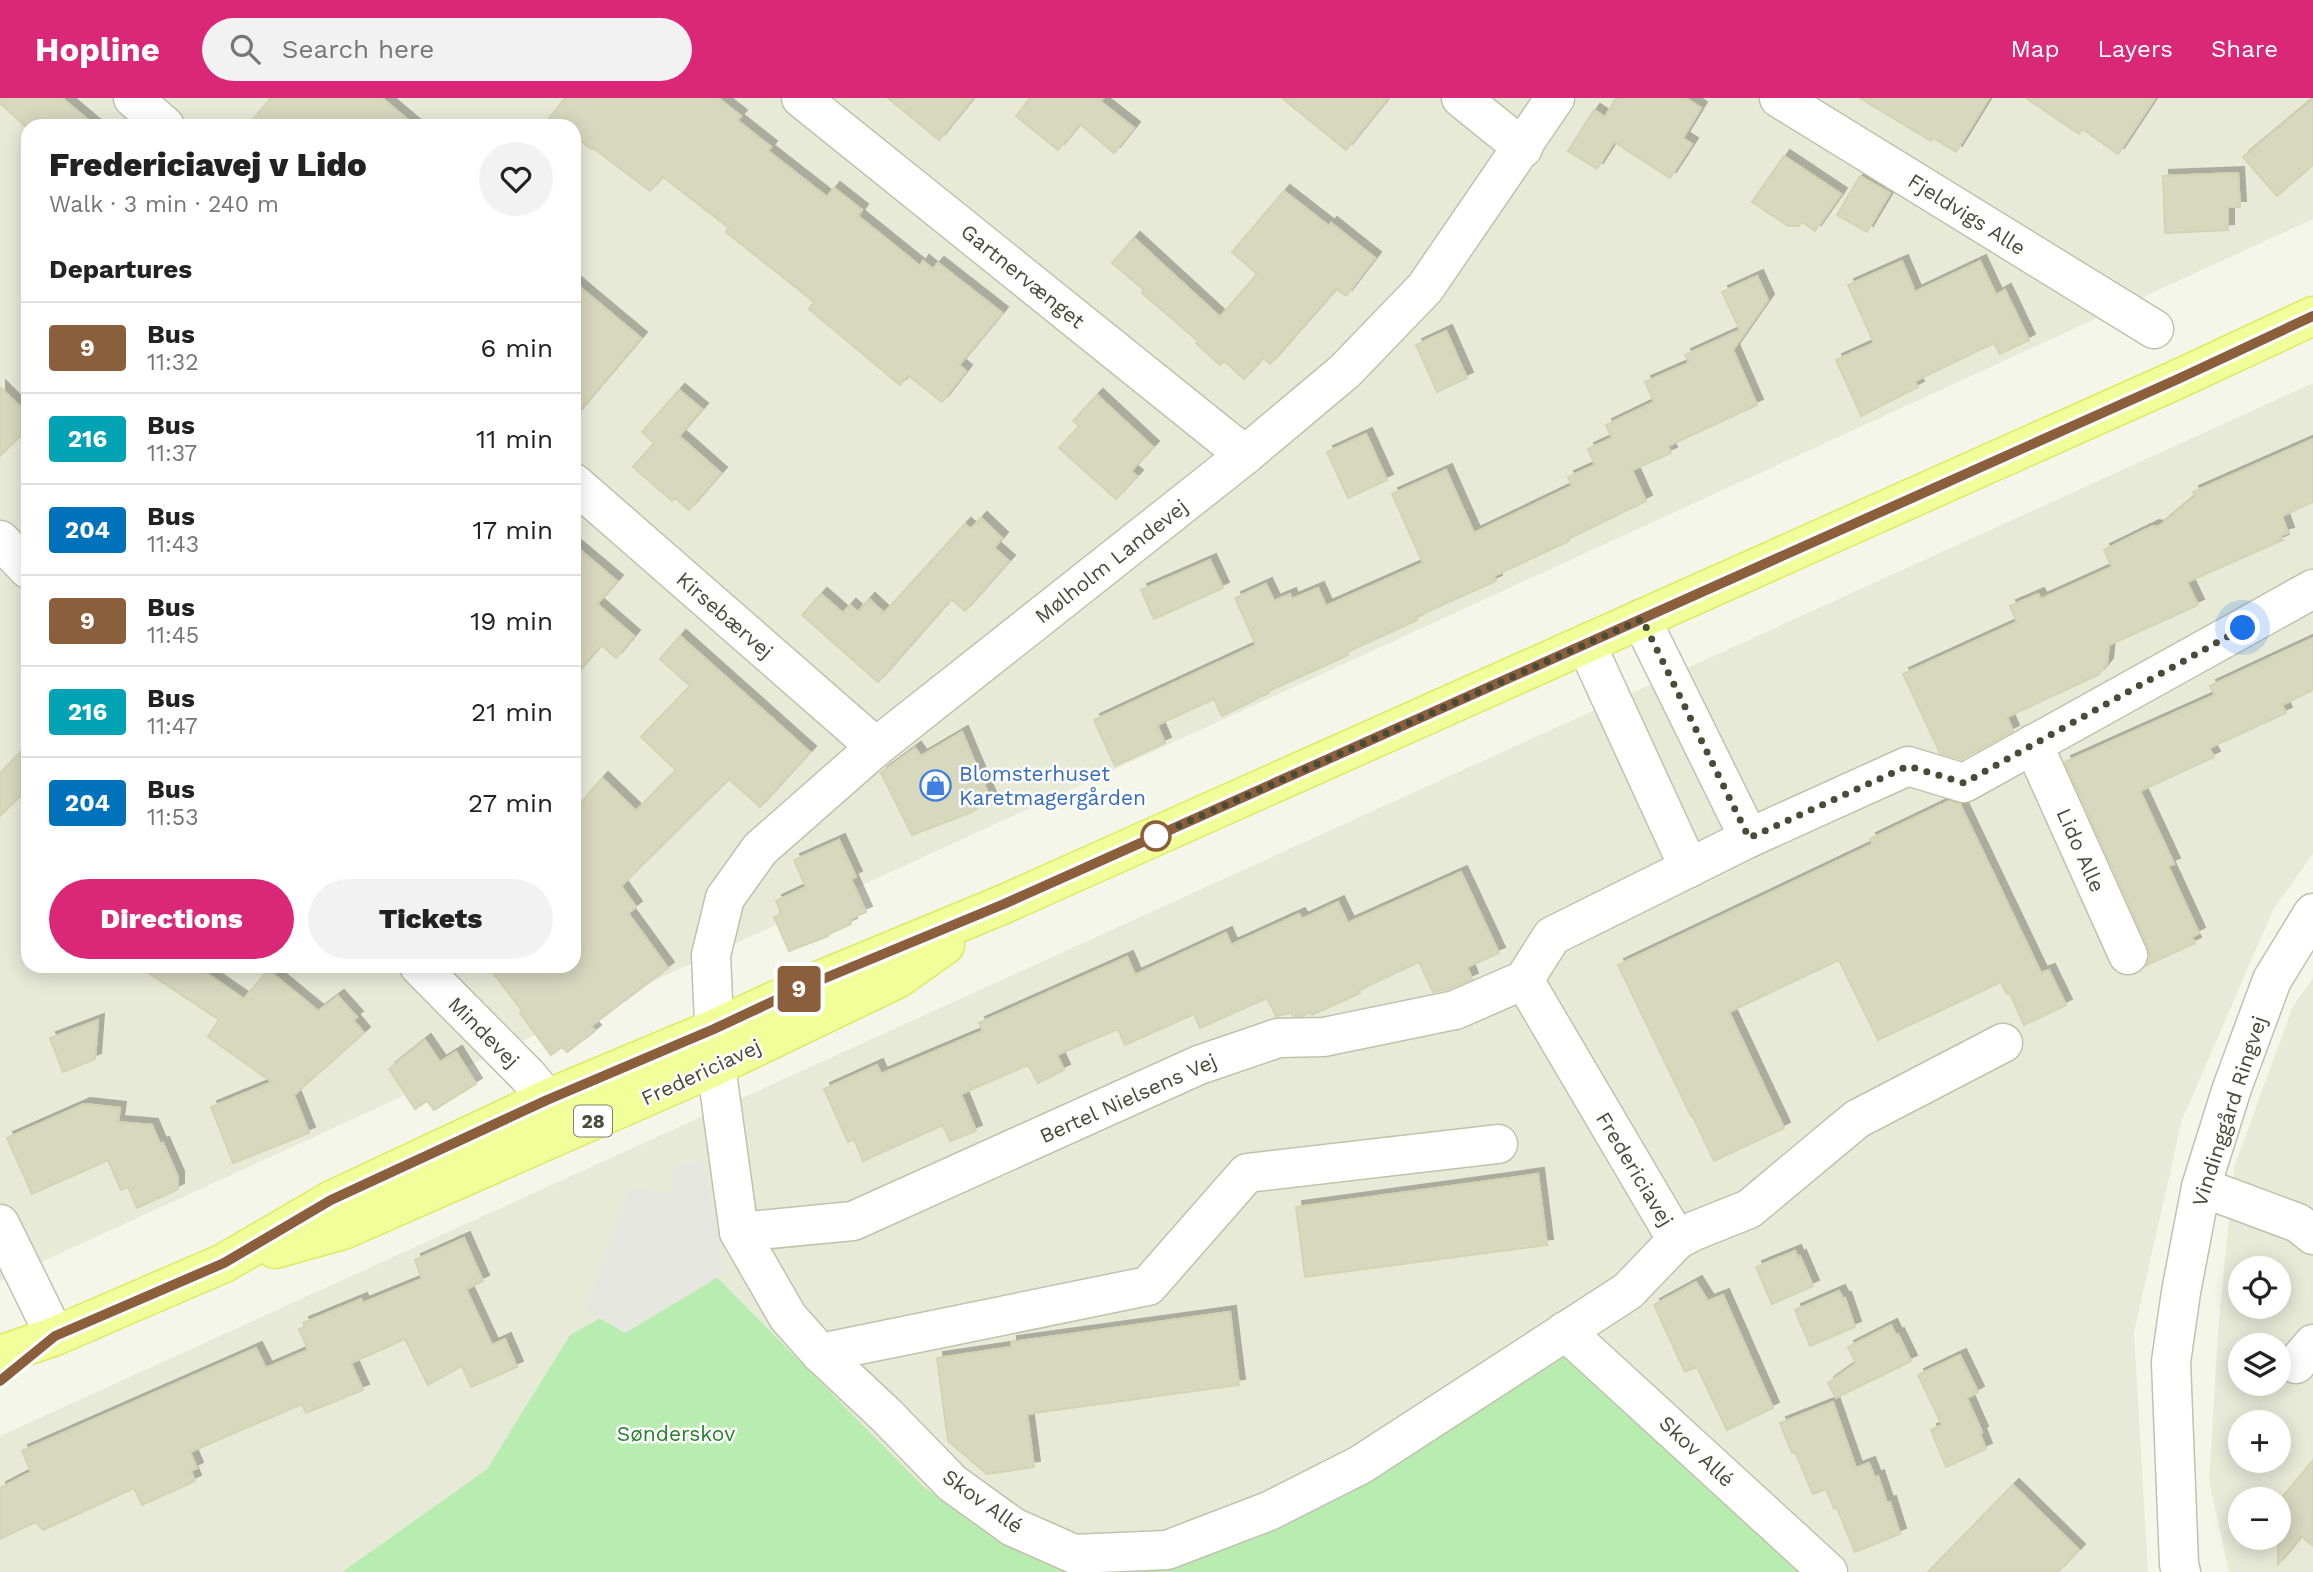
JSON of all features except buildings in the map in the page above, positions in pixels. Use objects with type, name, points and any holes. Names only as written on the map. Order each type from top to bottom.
[{"type":"main road","name":"Fredericiavej","points":[[0,1354],[55,1336],[224,1263],[331,1200],[547,1100],[715,1047],[897,979],[1004,904],[2178,379],[2313,316]]},
{"type":"main road","name":"Fredericiavej","points":[[224,1263],[344,1230],[715,1047]]},
{"type":"main road","name":"Fredericiavej","points":[[0,1381],[55,1336]]},
{"type":"street","points":[[133,98],[157,119]]},
{"type":"street","name":"Gartnervænget","points":[[801,98],[1245,455]]},
{"type":"street","points":[[1461,98],[1523,148]]},
{"type":"street","name":"Mølholm Landevej","points":[[715,1047],[711,955],[725,898],[760,849],[876,747],[1245,455],[1345,371],[1425,288],[1555,98]]},
{"type":"street","name":"Fjeldvigs Alle","points":[[1779,98],[2154,329]]},
{"type":"street","name":"Kirsebærvej","points":[[581,489],[876,747]]},
{"type":"street","points":[[0,540],[21,562]]},
{"type":"street","points":[[1524,980],[1552,936],[1749,838],[1908,766],[1964,783],[2313,589]]},
{"type":"street","points":[[1642,619],[1749,838]]},
{"type":"street","points":[[1586,644],[1689,868]]},
{"type":"street","name":"Lido Alle","points":[[2033,744],[2128,956]]},
{"type":"street","name":"Vindinggård Ringvej","points":[[2181,1572],[2171,1362],[2201,1187],[2232,1088],[2272,980],[2313,913]]},
{"type":"street","name":"Mindevej","points":[[426,973],[527,1075],[547,1100]]},
{"type":"street","name":"Bertel Nielsens Vej","points":[[738,1232],[853,1221],[1199,1065],[1278,1038],[1324,1037],[1455,1010],[1524,980]]},
{"type":"street","name":"Fredericiavej","points":[[1524,980],[1676,1240],[1694,1230],[1749,1209],[1857,1119],[2003,1043]]},
{"type":"street","name":"Skov Allé","points":[[715,1047],[738,1232],[788,1317],[820,1353],[887,1416],[952,1483],[1013,1527],[1074,1555],[1167,1550],[1269,1511],[1360,1465],[1628,1291],[1676,1240]]},
{"type":"street","points":[[820,1353],[1148,1286],[1247,1173],[1497,1144]]},
{"type":"street","points":[[2201,1187],[2308,1221]]},
{"type":"street","points":[[0,1224],[55,1336]]},
{"type":"street","name":"Skov Allé","points":[[1565,1331],[1828,1572]]},
{"type":"shaded area","points":[[0,98],[2313,98],[2313,219],[0,1281]]},
{"type":"shaded area","points":[[2313,383],[2313,854],[2273,910],[2182,1120],[2134,1332],[2148,1572],[1803,1572],[1192,1554],[989,1532],[924,1487],[701,1261],[570,1335],[487,1469],[342,1572],[0,1572],[0,1436]]},
{"type":"shaded area","points":[[2313,978],[2313,1572],[2229,1572],[2209,1481],[2219,1320],[2234,1167],[2293,1006]]},
{"type":"shaded area","points":[[703,1160],[725,1273],[625,1333],[585,1310],[629,1188],[673,1192],[671,1169]]},
{"type":"green space","name":"Sønderskov","points":[[701,1261],[924,1487],[989,1532],[1192,1554],[1557,1351],[1803,1572],[342,1572],[487,1469],[570,1335]]},
{"type":"bus line","name":"9","points":[[0,1381],[55,1336],[224,1263],[331,1200],[547,1100],[714,1029],[806,986],[1004,904],[2178,379],[2313,316]]},
{"type":"place","name":"Blomsterhuset Karetmagergården","points":[[936,785]]},
{"type":"route","points":[[1156,836],[1642,619],[1749,838],[1908,766],[1964,783],[2243,628]]}]
